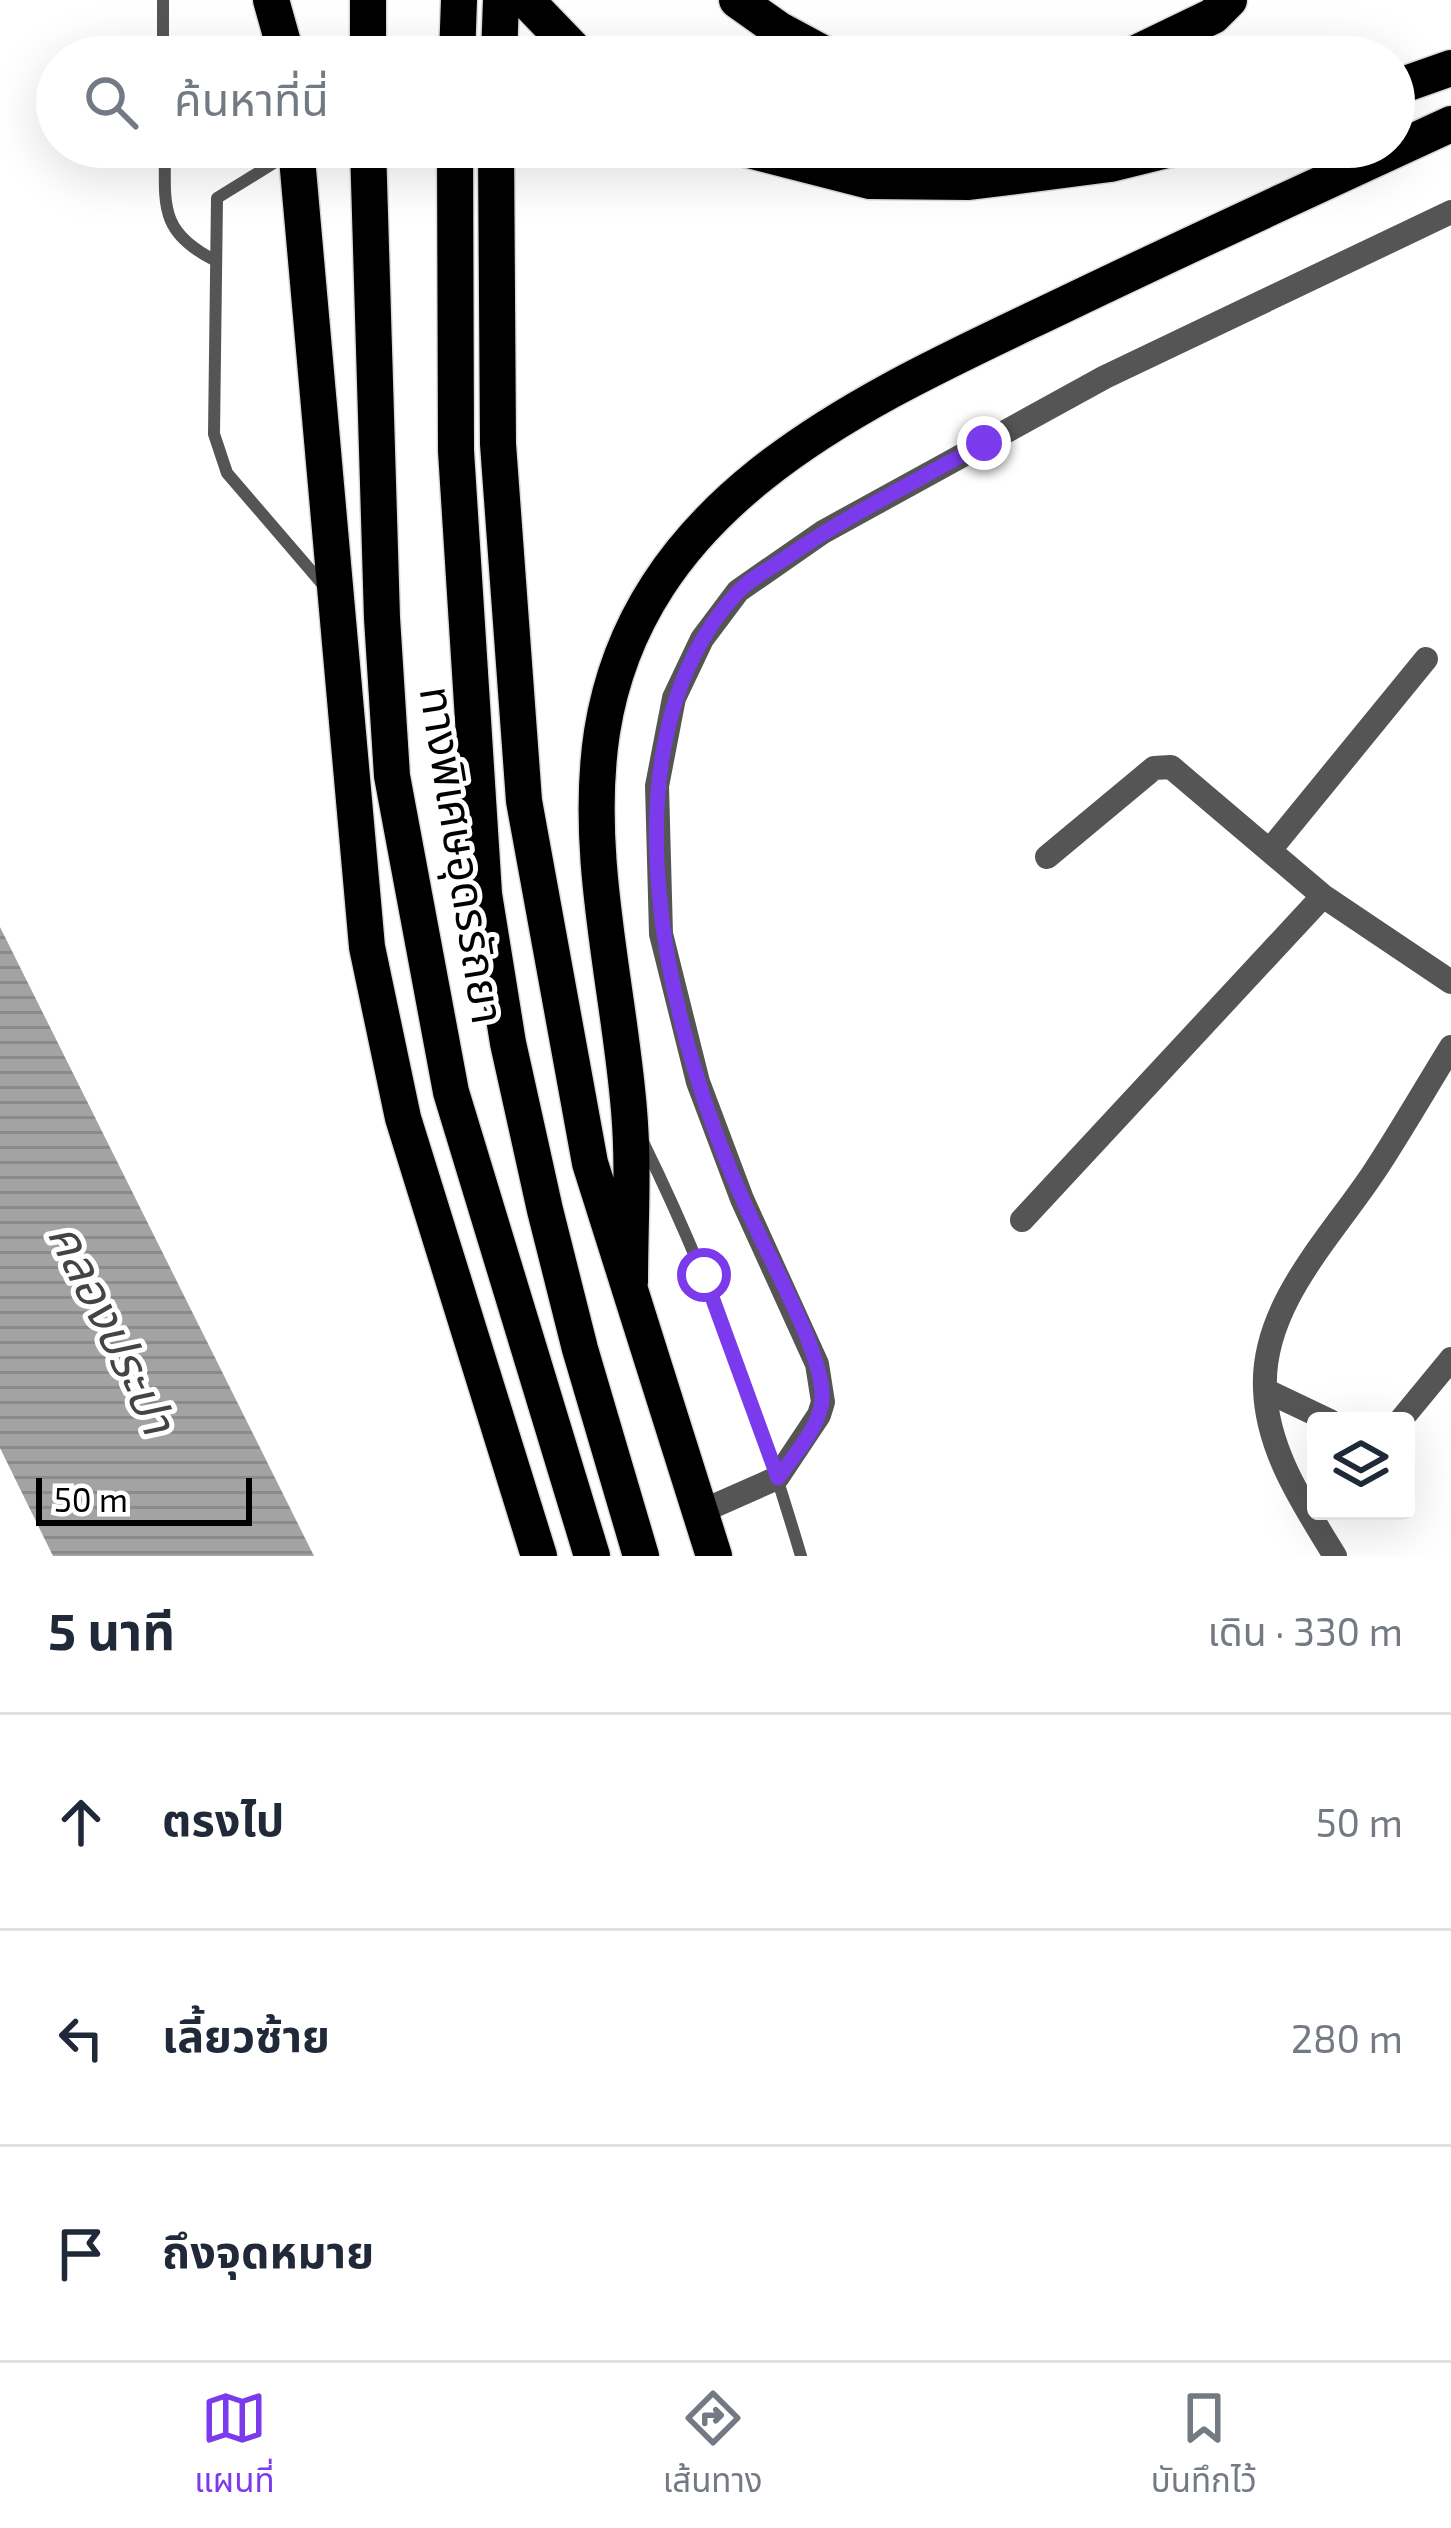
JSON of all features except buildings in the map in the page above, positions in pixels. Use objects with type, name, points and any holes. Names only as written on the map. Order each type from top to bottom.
[{"type":"highway","points":[[271,0],[284,36]]},
{"type":"highway","points":[[293,36],[296,0]]},
{"type":"highway","points":[[368,0],[368,36]]},
{"type":"highway","points":[[458,36],[459,0]]},
{"type":"highway","points":[[500,36],[501,0]]},
{"type":"highway","points":[[526,0],[561,36]]},
{"type":"highway","points":[[737,0],[796,36]]},
{"type":"highway","points":[[1172,36],[1213,16],[1228,0]]},
{"type":"highway","points":[[1415,81],[1451,68]]},
{"type":"highway","points":[[1415,141],[1451,124]]},
{"type":"highway","points":[[298,168],[367,947],[403,1118],[539,1556]]},
{"type":"highway","name":"ทางพิเศษอุดรรัถยา","points":[[369,168],[382,618],[392,776],[451,1092],[592,1556]]},
{"type":"highway","name":"ทางพิเศษอุดรรัถยา","points":[[455,168],[456,452],[484,894],[508,1043],[545,1210],[641,1556]]},
{"type":"highway","points":[[496,168],[498,444],[524,801],[590,1162],[714,1556]]},
{"type":"highway","points":[[820,168],[871,181],[969,182],[1079,168]]},
{"type":"highway","points":[[630,1282],[629,1114],[596,818],[602,732],[623,649],[664,572],[722,506],[789,450],[887,390],[1358,168]]},
{"type":"street","points":[[698,1514],[778,1478],[819,1415],[821,1380],[742,1199],[698,1082],[661,934],[657,787],[674,698],[702,639],[738,591],[823,532],[1105,377],[1451,212]]},
{"type":"street","points":[[1270,850],[1426,659]]},
{"type":"street","points":[[1047,857],[1162,765],[1171,766],[1323,896],[1451,982]]},
{"type":"street","points":[[1022,1220],[1323,896]]},
{"type":"street","points":[[1335,1556],[1278,1451],[1265,1390],[1269,1340],[1283,1308],[1451,1047]]},
{"type":"street","points":[[1407,1412],[1451,1359]]},
{"type":"street","points":[[1265,1390],[1311,1412]]},
{"type":"lane","points":[[163,0],[164,36]]},
{"type":"lane","points":[[165,168],[166,211],[186,247],[216,262]]},
{"type":"lane","points":[[264,168],[217,198],[214,434],[227,473],[334,596]]},
{"type":"lane","points":[[629,1114],[689,1235],[778,1478],[801,1556]]},
{"type":"water","name":"คลองประปา","points":[[0,927],[314,1556],[53,1556],[0,1448]]},
{"type":"route","points":[[704,1275],[778,1478],[819,1415],[821,1380],[742,1199],[698,1082],[661,934],[657,787],[674,698],[702,639],[738,591],[823,532],[984,443]]}]
